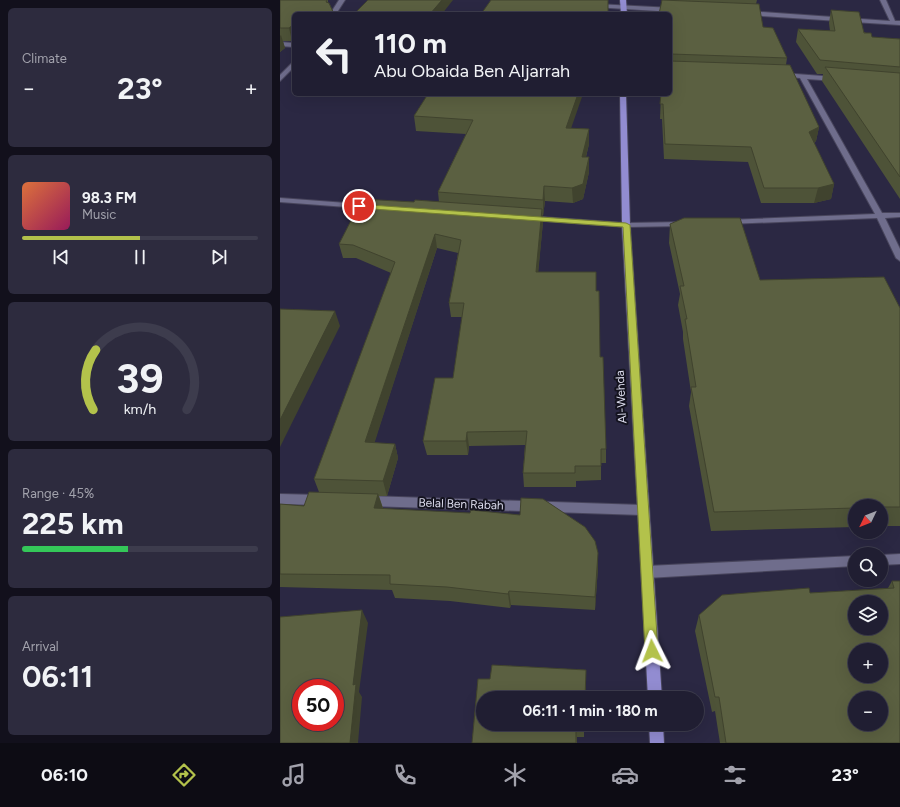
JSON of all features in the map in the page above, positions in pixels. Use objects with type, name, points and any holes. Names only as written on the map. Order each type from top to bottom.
[{"type":"main road","points":[[623,0],[624,12]]},
{"type":"main road","name":"Al-Wehda","points":[[623,96],[626,225],[642,510],[655,691]]},
{"type":"main road","points":[[656,731],[657,743]]},
{"type":"street","points":[[334,12],[342,0]]},
{"type":"street","points":[[883,0],[893,22]]},
{"type":"street","points":[[593,6],[678,10]]},
{"type":"street","points":[[740,13],[900,23]]},
{"type":"street","points":[[280,44],[292,45]]},
{"type":"street","points":[[280,79],[292,65]]},
{"type":"street","points":[[779,75],[840,79]]},
{"type":"street","points":[[802,76],[880,216],[900,258]]},
{"type":"street","points":[[280,200],[382,207]]},
{"type":"street","points":[[719,222],[900,215]]},
{"type":"street","points":[[524,218],[626,225],[696,223]]},
{"type":"street","points":[[280,499],[327,500]]},
{"type":"street","name":"Belal Ben Rabah","points":[[359,501],[642,510]]},
{"type":"street","points":[[888,560],[900,559]]},
{"type":"street","points":[[647,572],[848,561]]},
{"type":"building","points":[[280,0],[327,0],[326,2],[329,3],[333,12],[292,12],[292,26],[289,28],[280,28]]},
{"type":"building","points":[[368,0],[442,0],[432,12],[356,12]]},
{"type":"building","points":[[491,0],[608,0],[608,12],[482,12]]},
{"type":"building","points":[[662,0],[759,4],[763,27],[773,28],[787,58],[672,54],[672,12],[659,12]]},
{"type":"building","points":[[831,10],[859,12],[864,33],[871,33],[872,37],[900,39],[900,67],[820,60],[798,29],[835,31]]},
{"type":"building","points":[[672,61],[790,65],[819,127],[809,132],[834,184],[818,188],[764,188],[751,147],[665,144],[663,104],[660,104],[661,96],[672,96]]},
{"type":"building","points":[[825,67],[900,73],[900,177]]},
{"type":"building","points":[[427,96],[577,96],[566,128],[589,129],[582,157],[589,157],[583,184],[572,188],[544,186],[543,200],[438,192],[473,120],[414,116]]},
{"type":"building","points":[[362,199],[414,202],[415,200],[542,209],[536,272],[596,272],[596,291],[599,291],[600,357],[603,357],[606,449],[601,449],[601,466],[575,466],[575,473],[523,473],[527,431],[467,432],[466,441],[423,441],[435,378],[453,378],[464,303],[449,303],[461,240],[435,234],[365,442],[395,444],[383,481],[314,479],[395,262],[353,245],[339,244]]},
{"type":"building","points":[[684,218],[740,218],[760,280],[884,277],[900,308],[900,507],[888,507],[888,499],[848,499],[848,508],[714,512],[691,387],[696,387],[685,319],[687,319],[680,286],[684,286],[670,224]]},
{"type":"building","points":[[280,309],[335,311],[280,420]]},
{"type":"building","points":[[309,492],[378,494],[374,508],[470,513],[471,510],[520,515],[521,498],[543,499],[585,527],[595,541],[598,553],[595,597],[509,591],[508,594],[447,587],[390,584],[390,575],[280,574],[280,504],[304,506]]},
{"type":"building","points":[[892,581],[900,581],[900,743],[726,743],[719,697],[715,697],[699,615],[722,595],[809,588],[810,593],[894,588]]},
{"type":"building","points":[[362,610],[353,685],[356,684],[350,743],[280,743],[280,617]]},
{"type":"building","points":[[492,665],[586,670],[585,691],[477,691],[478,679],[490,679]]},
{"type":"building","points":[[476,700],[476,731],[576,731],[576,743],[472,743]]},
{"type":"route","points":[[359,206],[626,225],[642,510],[652,651]]}]
